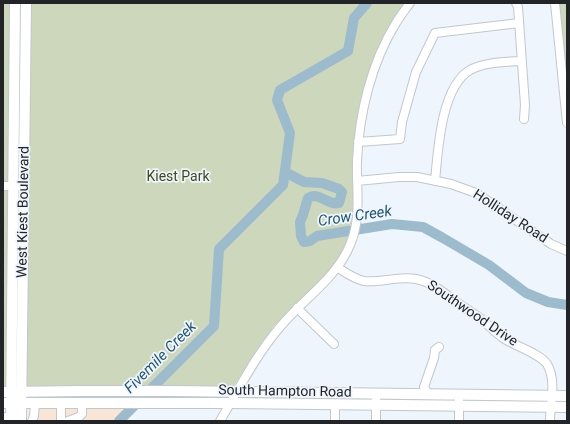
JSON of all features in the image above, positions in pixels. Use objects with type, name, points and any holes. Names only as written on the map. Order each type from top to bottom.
[{"type":"main road","name":"West Kiest Boulevard","points":[[9,418],[7,403],[8,186],[16,3]]},
{"type":"main road","name":"West Kiest Boulevard","points":[[22,421],[26,3]]},
{"type":"main road","points":[[82,391],[82,403]]},
{"type":"main road","name":"South Hampton Road","points":[[7,392],[174,391],[567,396]]},
{"type":"main road","points":[[428,394],[428,405]]},
{"type":"main road","name":"South Hampton Road","points":[[7,403],[376,404],[567,407]]},
{"type":"street","points":[[220,421],[263,349],[297,308],[331,275],[344,257],[350,245],[358,215],[358,142],[362,112],[368,89],[384,45],[410,3]]},
{"type":"street","points":[[516,3],[518,7],[525,105],[524,119]]},
{"type":"street","points":[[555,3],[567,123]]},
{"type":"street","points":[[358,142],[400,139],[402,122],[416,72],[435,32],[519,23]]},
{"type":"street","points":[[435,181],[438,144],[446,109],[451,93],[459,79],[470,70],[483,65],[521,61]]},
{"type":"street","name":"Holliday Road","points":[[357,180],[417,177],[451,184],[476,193],[551,244],[567,250]]},
{"type":"street","points":[[8,186],[24,186]]},
{"type":"street","name":"Southwood Drive","points":[[337,267],[354,277],[364,280],[374,281],[405,278],[417,279],[433,286],[479,318],[504,338],[543,360],[550,370],[552,378],[550,421]]},
{"type":"street","points":[[297,308],[334,344]]},
{"type":"street","points":[[428,394],[424,388],[434,358],[434,350],[439,347]]},
{"type":"street","points":[[376,393],[376,421]]},
{"type":"street","points":[[459,394],[459,421]]},
{"type":"street","points":[[32,421],[35,403]]},
{"type":"street","points":[[61,403],[61,421]]},
{"type":"street","points":[[68,421],[82,414],[82,403]]},
{"type":"street","points":[[334,404],[335,421]]},
{"type":"shaded area","points":[[29,406],[139,408],[122,421],[28,421]]},
{"type":"green space","name":"Kiest Park","points":[[3,3],[405,3],[396,15],[367,78],[357,121],[352,164],[354,211],[345,248],[331,270],[274,326],[234,386],[3,387]]},
{"type":"green space","points":[[557,3],[567,3],[567,111]]},
{"type":"waterway","name":"Fivemile Creek","points":[[119,421],[214,326],[219,249],[283,185],[290,133],[277,100],[280,90],[348,51],[354,18],[367,3]]},
{"type":"waterway","name":"Crow Creek","points":[[285,172],[304,182],[322,183],[339,189],[342,192],[339,203],[331,202],[316,196],[308,198],[300,222],[301,236],[304,242],[310,241],[317,236],[392,224],[423,227],[489,265],[526,293],[548,302],[567,305]]}]
